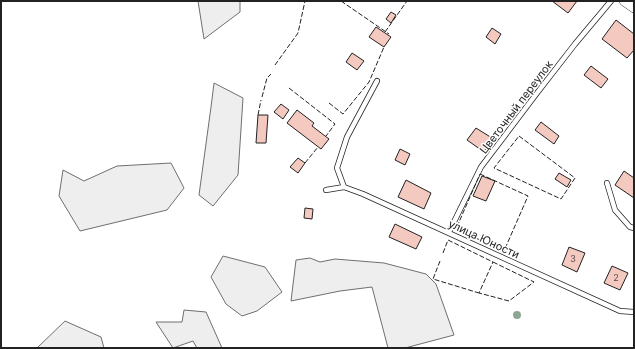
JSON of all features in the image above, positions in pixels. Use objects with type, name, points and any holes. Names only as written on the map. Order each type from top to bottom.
[{"type":"street","points":[[624,1],[634,8]]},
{"type":"lane","name":"Цветочный переулок","points":[[449,232],[481,167],[575,44],[611,1]]},
{"type":"lane","points":[[344,187],[337,168],[347,137],[376,81]]},
{"type":"lane","points":[[607,183],[615,210],[630,227],[634,228]]},
{"type":"lane","name":"улица Юности","points":[[326,190],[344,187],[363,194],[620,311],[634,312]]},
{"type":"shaded area","points":[[198,1],[240,1],[240,12],[204,39]]},
{"type":"shaded area","points":[[214,83],[243,98],[238,175],[213,206],[199,195]]},
{"type":"shaded area","points":[[171,163],[184,188],[167,210],[80,231],[59,196],[63,170],[84,181],[117,166]]},
{"type":"shaded area","points":[[223,256],[265,267],[282,292],[257,311],[242,316],[226,304],[211,277]]},
{"type":"shaded area","points":[[310,258],[320,262],[335,259],[384,263],[426,274],[436,284],[454,335],[405,348],[388,348],[372,287],[340,291],[291,301],[296,260]]},
{"type":"shaded area","points":[[184,310],[206,312],[222,348],[197,348],[193,341],[173,348],[156,322],[182,322]]},
{"type":"shaded area","points":[[65,321],[101,337],[104,348],[37,348]]},
{"type":"building","points":[[552,1],[577,1],[568,13]]},
{"type":"building","points":[[391,12],[396,15],[391,23],[386,19]]},
{"type":"building","points":[[616,20],[634,34],[634,50],[627,58],[602,39]]},
{"type":"building","points":[[376,27],[391,37],[384,47],[369,37]]},
{"type":"building","points":[[492,28],[501,34],[495,44],[486,37]]},
{"type":"building","points":[[352,53],[364,61],[357,70],[346,62]]},
{"type":"building","points":[[591,66],[608,79],[601,88],[584,75]]},
{"type":"building","points":[[281,104],[289,110],[283,119],[274,112]]},
{"type":"building","points":[[297,110],[314,123],[312,126],[329,139],[321,149],[287,123]]},
{"type":"building","points":[[258,115],[268,115],[266,143],[256,143]]},
{"type":"building","points":[[541,122],[559,136],[554,144],[535,130]]},
{"type":"building","points":[[476,128],[492,138],[484,152],[467,140]]},
{"type":"building","points":[[400,149],[410,154],[405,165],[395,160]]},
{"type":"building","points":[[298,158],[305,163],[298,173],[290,167]]},
{"type":"building","points":[[624,171],[634,178],[634,198],[615,185]]},
{"type":"building","points":[[559,173],[571,180],[567,187],[555,179]]},
{"type":"building","points":[[482,176],[495,181],[486,201],[473,196]]},
{"type":"building","points":[[406,180],[431,193],[424,209],[398,197]]},
{"type":"building","points":[[305,208],[313,209],[312,219],[304,218]]},
{"type":"building","points":[[395,224],[422,237],[416,249],[389,237]]},
{"type":"building","points":[[569,247],[585,253],[577,272],[562,265]]},
{"type":"building","points":[[612,266],[628,273],[620,290],[604,283]]},
{"type":"fence","points":[[275,65],[298,33],[305,1]]},
{"type":"fence","points":[[341,1],[389,34]]},
{"type":"fence","points":[[385,32],[407,1]]},
{"type":"fence","points":[[329,103],[343,114],[369,82],[384,47]]},
{"type":"fence","points":[[262,97],[267,78],[271,74]]},
{"type":"fence","points":[[289,88],[335,124],[326,136]]},
{"type":"fence","points":[[258,115],[261,100]]},
{"type":"fence","points":[[519,136],[575,178],[561,199],[494,168],[519,136]]},
{"type":"fence","points":[[305,163],[318,147]]},
{"type":"fence","points":[[480,174],[528,196],[504,251],[456,229],[480,174]]},
{"type":"fence","points":[[443,253],[448,240],[493,262]]},
{"type":"fence","points":[[440,261],[433,279],[479,293]]},
{"type":"fence","points":[[493,262],[534,282],[509,301],[479,293],[493,262]]}]
